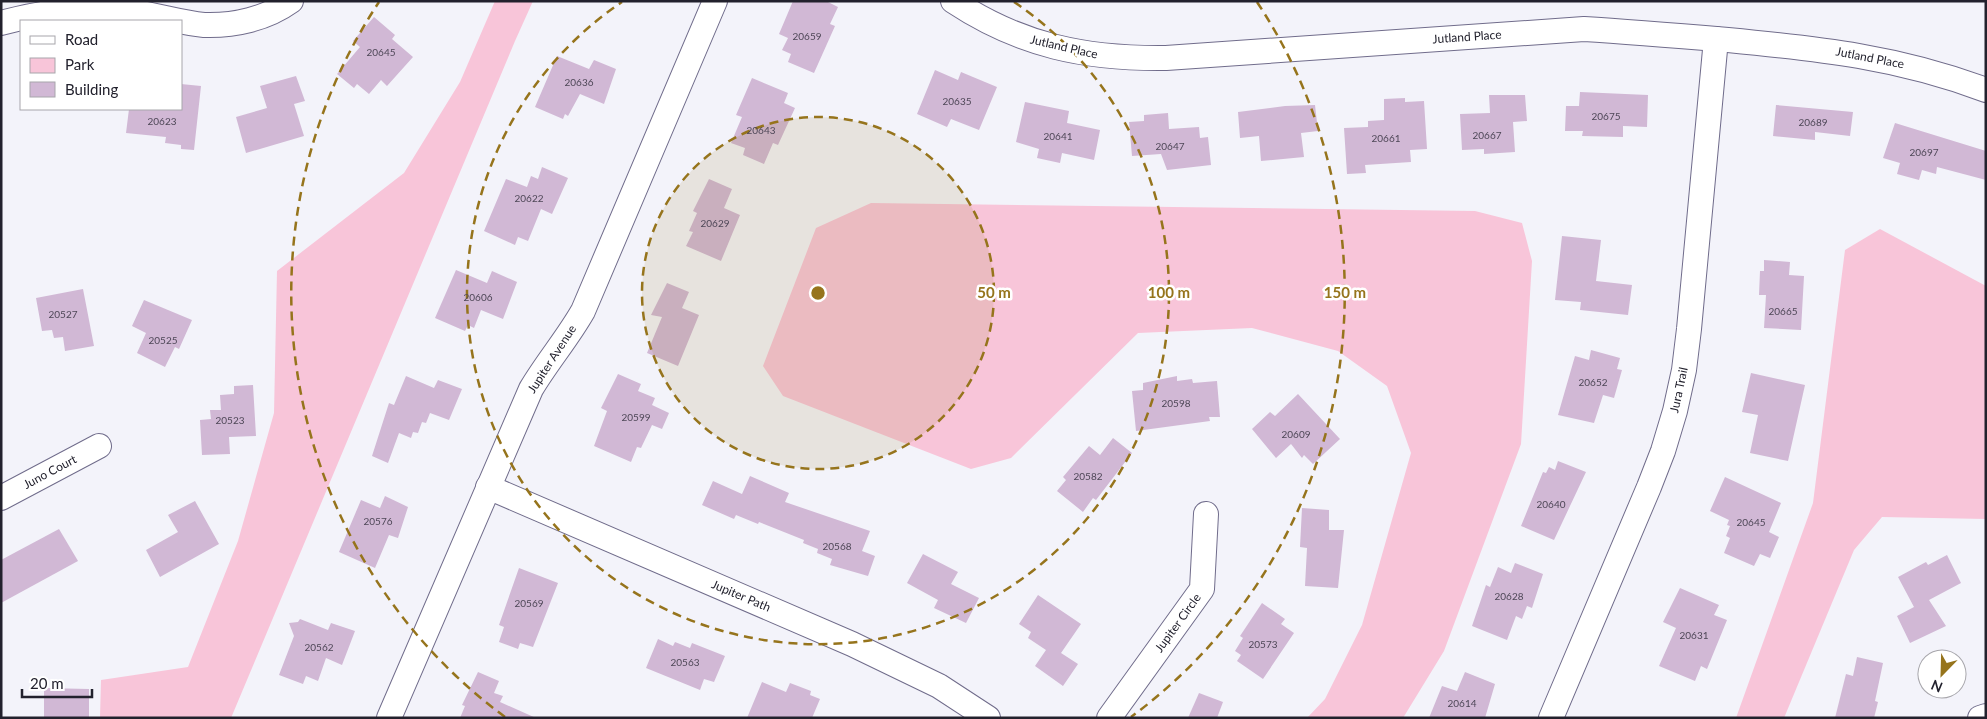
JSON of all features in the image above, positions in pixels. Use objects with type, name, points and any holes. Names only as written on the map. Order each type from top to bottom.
[{"type":"street","points":[[182,21],[204,25],[230,24],[254,19],[291,1]]},
{"type":"street","name":"Jupiter Avenue","points":[[389,718],[531,389],[544,368],[569,336],[583,311],[715,1]]},
{"type":"street","name":"Jutland Place","points":[[953,1],[1015,34],[1044,44],[1105,56],[1166,58],[1584,29],[1814,48],[1910,66],[1986,90]]},
{"type":"street","points":[[1,23],[36,15],[84,10],[133,12],[177,20]]},
{"type":"street","name":"Jura Trail","points":[[1550,718],[1649,487],[1663,451],[1675,411],[1684,370],[1689,329],[1716,39]]},
{"type":"street","name":"Juno Court","points":[[1,498],[99,446]]},
{"type":"street","name":"Jupiter Path","points":[[488,487],[852,644],[939,686],[988,718]]},
{"type":"street","name":"Jupiter Circle","points":[[1109,718],[1202,589],[1206,514]]},
{"type":"street","points":[[1980,718],[1986,716]]},
{"type":"green space","points":[[495,1],[533,1],[231,718],[100,718],[101,680],[188,667],[238,541],[274,413],[277,271],[404,173],[460,82]]},
{"type":"green space","points":[[871,203],[1475,211],[1522,223],[1532,261],[1521,444],[1444,651],[1403,718],[1307,718],[1325,699],[1362,625],[1411,453],[1387,386],[1338,351],[1252,328],[1138,333],[1011,458],[971,469],[783,396],[763,366],[816,228]]},
{"type":"green space","points":[[1880,229],[1986,286],[1986,519],[1882,517],[1854,550],[1784,718],[1736,718],[1813,503],[1845,250]]},
{"type":"building","points":[[793,1],[826,1],[838,7],[830,24],[835,26],[814,73],[788,62],[791,54],[782,50],[788,38],[779,34]]},
{"type":"building","points":[[374,17],[395,35],[392,39],[413,57],[387,86],[381,80],[369,94],[357,84],[354,88],[337,74],[360,47],[353,41]]},
{"type":"building","points":[[557,56],[589,69],[594,60],[616,69],[604,104],[580,94],[568,116],[565,114],[563,119],[535,107]]},
{"type":"building","points":[[935,70],[958,80],[961,72],[997,87],[979,130],[951,119],[947,127],[917,114]]},
{"type":"building","points":[[296,76],[305,101],[294,104],[304,136],[246,153],[236,117],[267,108],[260,86]]},
{"type":"building","points":[[752,78],[788,93],[784,103],[795,108],[778,145],[773,143],[764,164],[743,155],[745,148],[731,143],[742,117],[736,115]]},
{"type":"building","points":[[182,84],[201,86],[194,150],[181,149],[181,145],[165,143],[166,137],[126,133],[129,110],[182,110]]},
{"type":"building","points":[[1580,92],[1648,95],[1647,127],[1623,126],[1623,137],[1582,136],[1583,131],[1565,131],[1566,106],[1579,106]]},
{"type":"building","points":[[1489,95],[1525,95],[1527,121],[1513,122],[1515,152],[1484,154],[1484,149],[1462,150],[1460,114],[1490,113]]},
{"type":"building","points":[[1405,98],[1405,102],[1424,101],[1427,149],[1410,150],[1411,162],[1365,165],[1366,173],[1347,174],[1344,128],[1368,127],[1368,121],[1384,120],[1384,99]]},
{"type":"building","points":[[1025,102],[1069,111],[1067,123],[1100,130],[1094,160],[1062,153],[1060,163],[1037,158],[1039,149],[1016,142]]},
{"type":"building","points":[[1315,105],[1318,131],[1301,133],[1304,157],[1261,161],[1259,136],[1240,138],[1238,112],[1285,106]]},
{"type":"building","points":[[1776,105],[1853,112],[1850,136],[1815,132],[1815,140],[1773,136]]},
{"type":"building","points":[[1168,113],[1169,129],[1199,127],[1200,138],[1208,137],[1211,165],[1167,170],[1161,154],[1132,156],[1129,122],[1144,121],[1144,115]]},
{"type":"building","points":[[1895,123],[1986,151],[1986,180],[1937,167],[1936,174],[1922,170],[1919,180],[1897,174],[1900,163],[1883,158]]},
{"type":"building","points":[[542,167],[568,178],[552,214],[541,209],[528,241],[518,237],[515,245],[484,231],[506,179],[527,187],[531,176],[538,179]]},
{"type":"building","points":[[709,179],[732,189],[724,208],[740,215],[721,261],[686,246],[693,232],[689,231],[697,213],[693,211]]},
{"type":"building","points":[[1562,236],[1601,240],[1596,281],[1632,285],[1628,315],[1580,310],[1581,302],[1555,300]]},
{"type":"building","points":[[1764,260],[1790,262],[1789,275],[1804,276],[1801,330],[1764,328],[1766,295],[1759,295],[1760,271],[1764,271]]},
{"type":"building","points":[[456,270],[487,283],[492,271],[517,282],[503,319],[481,310],[474,328],[468,325],[465,331],[435,318]]},
{"type":"building","points":[[667,283],[689,292],[682,308],[699,315],[678,366],[647,353],[662,317],[651,315]]},
{"type":"building","points":[[83,289],[94,346],[65,351],[63,337],[54,338],[52,330],[42,331],[36,298]]},
{"type":"building","points":[[144,300],[192,320],[179,349],[175,347],[165,367],[137,353],[146,333],[132,326]]},
{"type":"building","points":[[1591,350],[1620,358],[1617,369],[1622,370],[1614,398],[1603,395],[1594,423],[1558,415],[1575,356],[1589,360]]},
{"type":"building","points":[[1751,373],[1805,385],[1788,461],[1750,453],[1758,415],[1742,412]]},
{"type":"building","points":[[618,374],[641,384],[638,391],[655,398],[652,405],[669,413],[662,429],[652,425],[641,448],[637,447],[631,462],[594,446],[607,411],[601,408]]},
{"type":"building","points":[[406,376],[434,388],[438,380],[462,389],[449,420],[430,413],[426,423],[422,422],[418,433],[413,432],[411,438],[399,433],[388,463],[372,456],[389,403],[394,405]]},
{"type":"building","points":[[1177,376],[1177,381],[1192,379],[1193,383],[1217,381],[1220,417],[1209,417],[1210,421],[1136,431],[1132,391],[1143,390],[1143,383]]},
{"type":"building","points":[[253,385],[256,436],[229,437],[230,454],[202,455],[200,420],[211,419],[210,410],[221,410],[220,395],[234,394],[234,386]]},
{"type":"building","points":[[1298,394],[1340,439],[1313,464],[1304,455],[1302,458],[1291,444],[1276,458],[1252,429],[1270,412],[1275,416]]},
{"type":"building","points":[[1113,438],[1132,453],[1096,500],[1093,498],[1083,512],[1057,491],[1066,480],[1063,477],[1089,446],[1100,455]]},
{"type":"building","points":[[1558,461],[1586,472],[1554,540],[1521,526],[1543,472],[1546,473],[1549,467],[1555,470]]},
{"type":"building","points":[[750,476],[789,493],[785,502],[870,531],[862,551],[875,556],[868,576],[830,565],[832,559],[817,553],[818,549],[803,543],[804,540],[736,515],[734,519],[702,505],[713,481],[742,494]]},
{"type":"building","points":[[1725,477],[1781,503],[1769,532],[1779,537],[1770,558],[1760,554],[1754,566],[1724,553],[1730,538],[1726,536],[1730,526],[1727,525],[1729,520],[1710,511]]},
{"type":"building","points":[[385,496],[408,507],[398,538],[389,535],[375,568],[339,552],[361,500],[380,508]]},
{"type":"building","points":[[195,501],[219,544],[160,577],[146,550],[178,532],[168,515]]},
{"type":"building","points":[[1302,508],[1329,510],[1329,530],[1344,530],[1338,588],[1305,586],[1307,548],[1300,547]]},
{"type":"building","points":[[59,529],[78,561],[1,603],[1,560]]},
{"type":"building","points":[[923,554],[958,572],[951,584],[979,598],[966,623],[934,608],[938,600],[907,583]]},
{"type":"building","points":[[1947,555],[1961,583],[1929,600],[1946,626],[1910,643],[1897,616],[1914,607],[1898,577],[1926,562],[1928,565]]},
{"type":"building","points":[[1515,563],[1543,574],[1532,608],[1527,606],[1522,619],[1516,616],[1507,640],[1472,626],[1486,585],[1490,587],[1498,567],[1511,573]]},
{"type":"building","points":[[519,568],[558,583],[533,647],[520,643],[518,649],[499,642],[504,627],[499,625]]},
{"type":"building","points":[[1680,588],[1719,605],[1714,615],[1727,620],[1707,669],[1701,666],[1695,681],[1659,666],[1676,628],[1663,622]]},
{"type":"building","points":[[1038,595],[1081,624],[1061,653],[1078,664],[1063,686],[1035,666],[1046,650],[1028,638],[1031,632],[1019,624]]},
{"type":"building","points":[[1262,603],[1285,619],[1281,624],[1294,633],[1263,679],[1237,661],[1241,655],[1235,651],[1243,638],[1240,636]]},
{"type":"building","points":[[300,619],[328,630],[331,623],[355,631],[342,665],[326,658],[318,681],[306,676],[303,684],[279,675],[294,636],[289,623],[298,622]]},
{"type":"building","points":[[658,639],[673,646],[675,642],[690,648],[692,643],[725,656],[714,682],[704,679],[700,690],[646,668]]},
{"type":"building","points":[[1857,657],[1883,663],[1875,701],[1878,702],[1874,718],[1835,718],[1846,674],[1853,676]]},
{"type":"building","points":[[478,672],[499,681],[494,693],[503,696],[500,702],[536,718],[460,718],[465,706],[462,705]]},
{"type":"building","points":[[1465,672],[1495,684],[1485,718],[1429,718],[1442,686],[1457,691]]},
{"type":"building","points":[[762,682],[786,692],[790,683],[811,691],[810,695],[820,699],[812,718],[747,718]]},
{"type":"building","points":[[44,688],[89,689],[89,718],[44,718]]},
{"type":"building","points":[[1199,693],[1223,702],[1217,718],[1188,718]]}]
